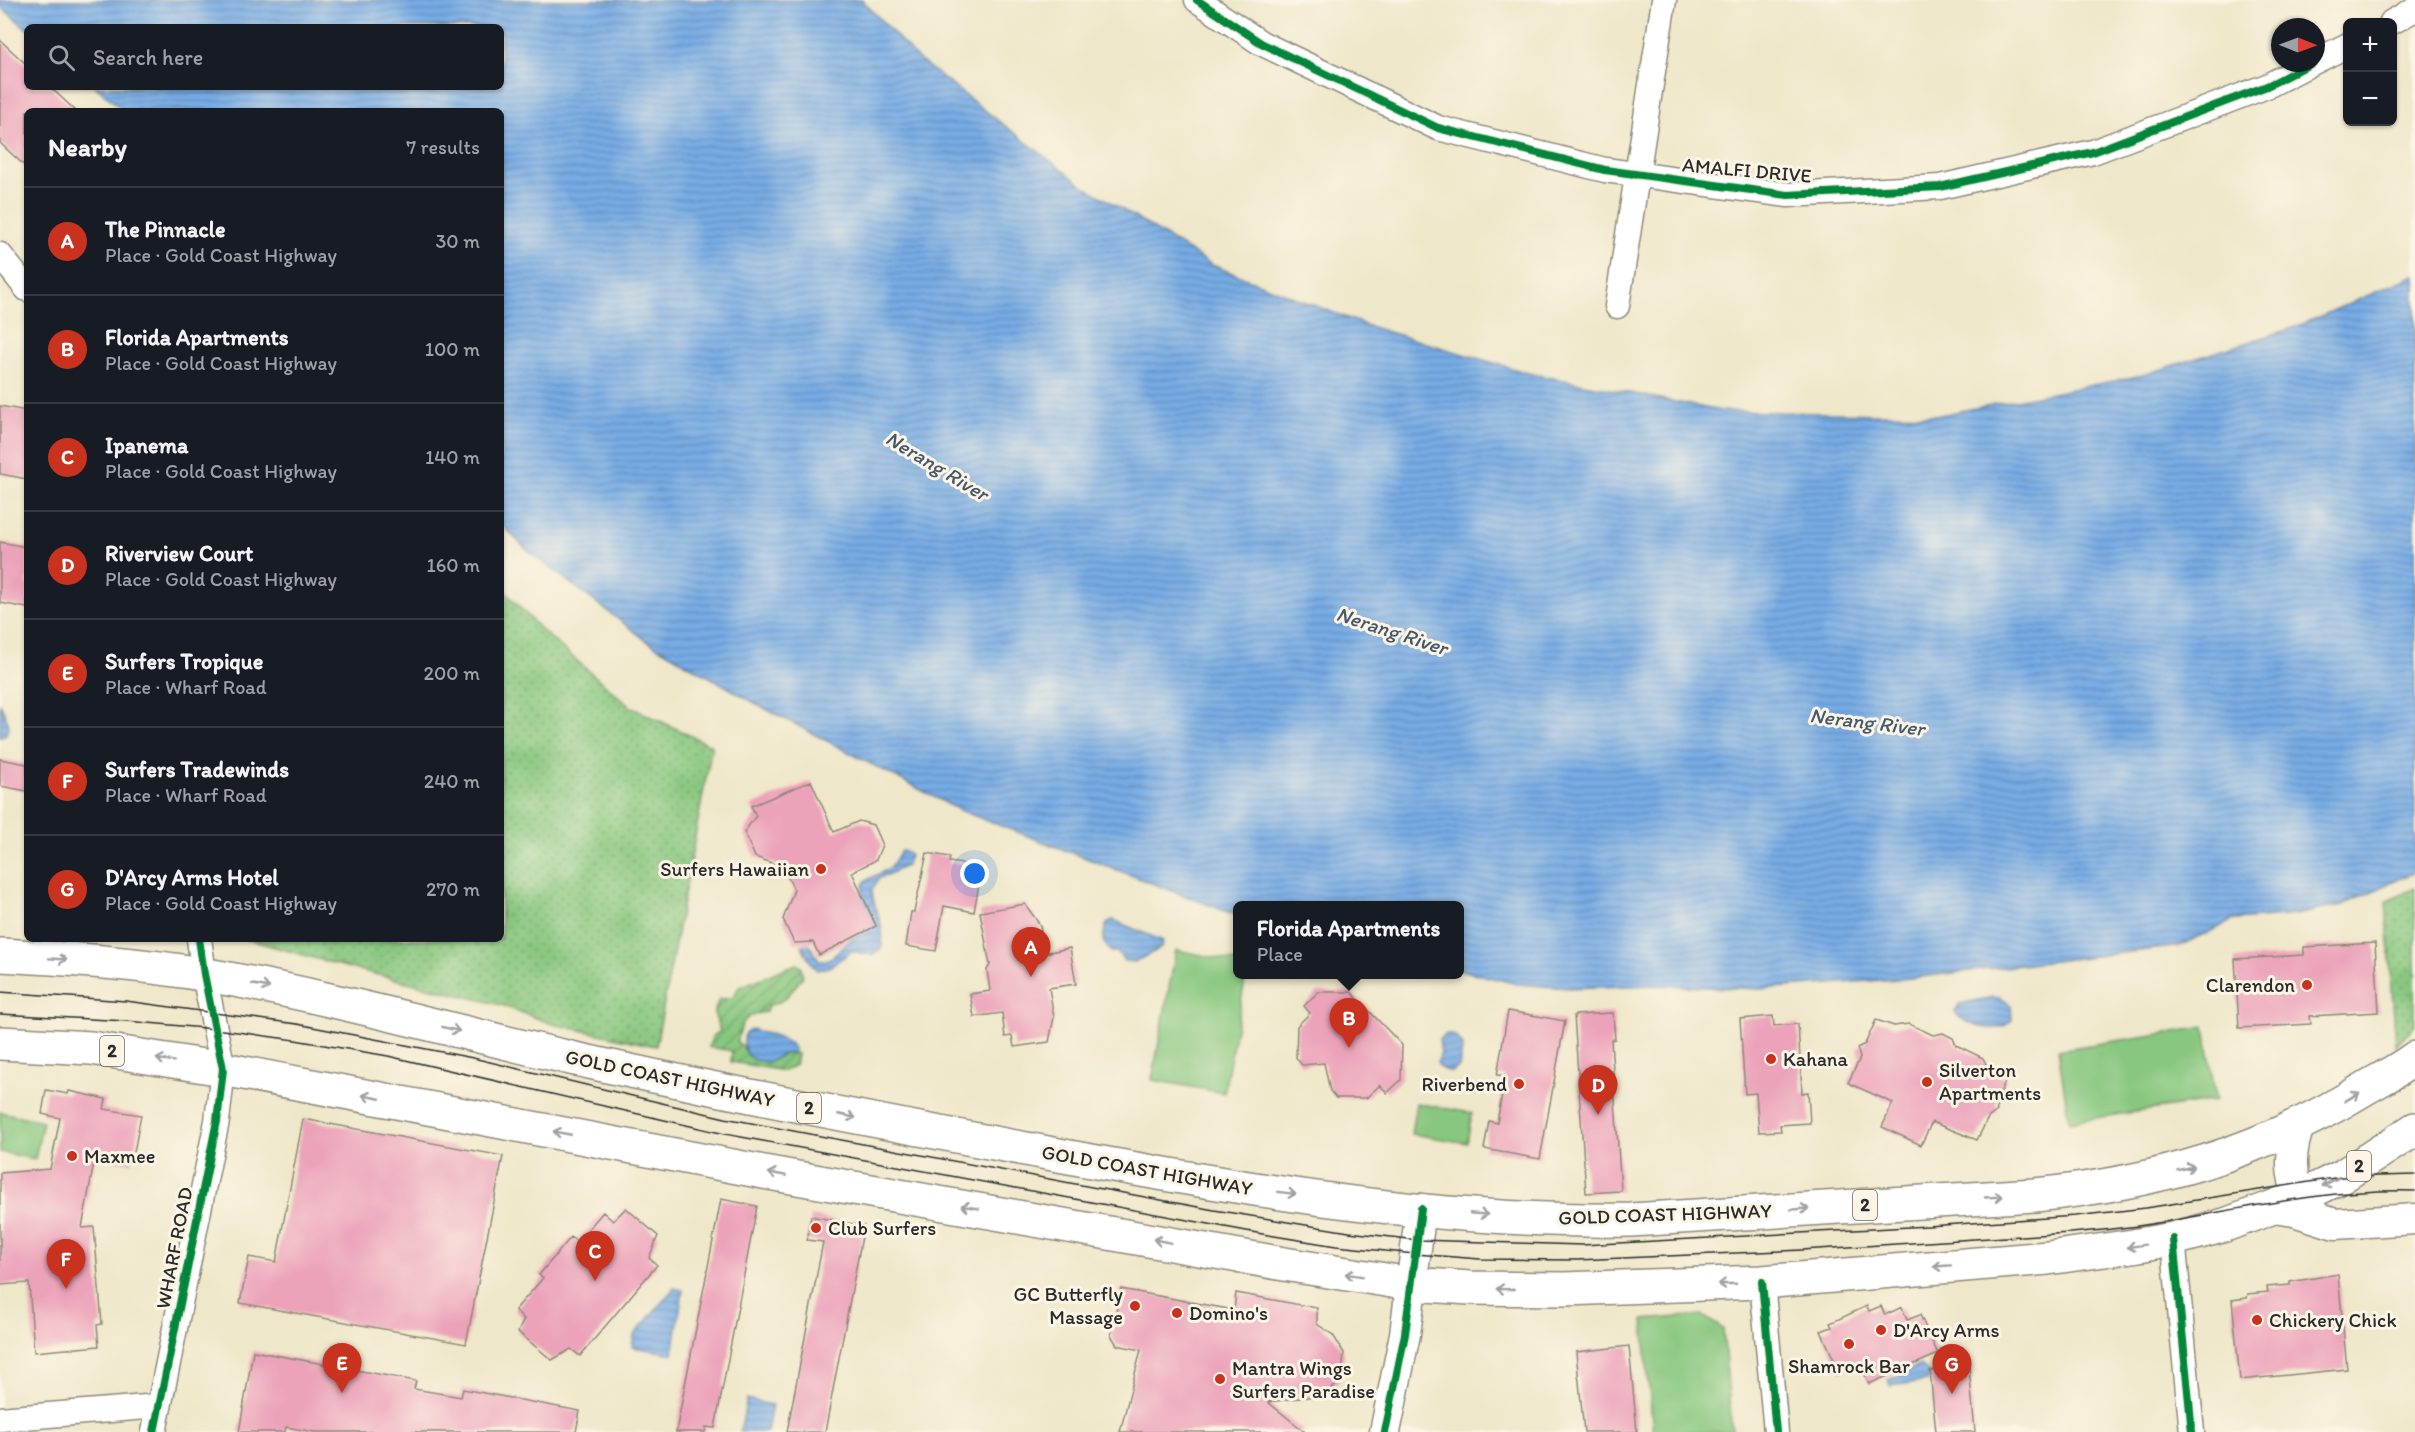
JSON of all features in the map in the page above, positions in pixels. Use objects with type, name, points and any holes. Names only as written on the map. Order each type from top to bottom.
[{"type":"highway","name":"GOLD COAST HIGHWAY","points":[[0,955],[104,962],[204,974],[317,997],[579,1060],[840,1114],[1235,1186],[1421,1209],[1579,1221],[1630,1220],[2035,1195],[2090,1189],[2151,1177],[2248,1148],[2300,1124]]},
{"type":"highway","name":"2","points":[[0,1043],[91,1048],[222,1069],[779,1174],[1284,1264],[1411,1284],[1470,1288],[1564,1289],[1762,1282],[2048,1258],[2173,1239],[2298,1209],[2341,1177],[2415,1129]]},
{"type":"highway","name":"2","points":[[2300,1124],[2342,1103],[2415,1058]]},
{"type":"street","name":"AMALFI DRIVE","points":[[1197,0],[1261,43],[1438,128],[1536,154],[1636,175],[1788,195],[1940,187],[2094,152],[2267,86],[2294,72]]},
{"type":"street","points":[[1617,306],[1664,0]]},
{"type":"street","points":[[2397,19],[2415,9]]},
{"type":"street","points":[[2325,56],[2343,48]]},
{"type":"street","points":[[0,255],[24,285]]},
{"type":"street","name":"WHARF ROAD","points":[[154,1432],[217,1121],[222,1069],[199,942]]},
{"type":"street","points":[[2300,1124],[2292,1144],[2290,1161],[2298,1209],[2342,1224],[2415,1219]]},
{"type":"street","points":[[1385,1432],[1406,1334],[1421,1209]]},
{"type":"street","points":[[2173,1239],[2192,1432]]},
{"type":"street","points":[[1762,1282],[1776,1432]]},
{"type":"street","points":[[0,1419],[159,1406]]},
{"type":"green space","points":[[504,590],[540,629],[631,707],[712,746],[656,1046],[552,1024],[505,1006],[346,967],[257,942],[504,942]]},
{"type":"green space","points":[[2415,888],[2415,1026],[2396,1046],[2386,902]]},
{"type":"green space","points":[[1176,950],[1233,961],[1233,979],[1245,979],[1224,1093],[1152,1080]]},
{"type":"green space","points":[[796,964],[801,967],[803,976],[792,991],[779,1002],[768,1005],[766,1012],[748,1017],[742,1025],[737,1044],[743,1046],[744,1050],[775,1059],[786,1054],[797,1054],[795,1065],[784,1071],[731,1062],[732,1051],[709,1047],[712,1037],[720,1031],[714,1013],[719,999],[733,998],[739,987]]},
{"type":"green space","points":[[2205,1027],[2216,1100],[2069,1122],[2058,1050]]},
{"type":"green space","points":[[1416,1103],[1472,1113],[1467,1143],[1411,1134]]},
{"type":"green space","points":[[0,1112],[43,1121],[35,1159],[0,1152]]},
{"type":"green space","points":[[1702,1315],[1723,1329],[1732,1432],[1653,1432],[1643,1320]]},
{"type":"water","name":"Nerang River","points":[[0,0],[862,0],[918,59],[1081,184],[1212,265],[1365,325],[1528,373],[1721,411],[1940,415],[2143,375],[2293,328],[2415,275],[2415,872],[2342,905],[2296,915],[2234,920],[2180,946],[1912,978],[1759,989],[1657,985],[1569,988],[1517,984],[1464,971],[1464,901],[1233,901],[1233,914],[959,810],[762,707],[647,641],[528,551],[504,527],[504,108],[120,108],[100,90],[504,90],[504,24],[24,24],[24,26],[0,6]]},
{"type":"water","points":[[0,703],[9,725],[6,734],[0,737]]},
{"type":"water","points":[[901,851],[908,852],[910,856],[906,866],[878,879],[872,891],[881,927],[881,949],[871,955],[852,951],[829,967],[817,970],[802,945],[809,944],[819,960],[824,960],[831,958],[863,932],[863,886],[865,881],[890,868]]},
{"type":"water","points":[[1113,920],[1163,941],[1161,948],[1135,962],[1125,961],[1117,952],[1111,952],[1103,941],[1106,926]]},
{"type":"water","points":[[1992,997],[2000,998],[2011,1005],[2012,1020],[2007,1025],[1991,1028],[1974,1025],[1966,1022],[1955,1012],[1960,1004]]},
{"type":"water","points":[[752,1029],[790,1043],[794,1052],[781,1055],[770,1062],[752,1058],[746,1051],[744,1040],[745,1033]]},
{"type":"water","points":[[1446,1034],[1456,1036],[1463,1046],[1459,1067],[1451,1072],[1442,1069],[1437,1063],[1441,1053],[1439,1040]]},
{"type":"water","points":[[674,1288],[683,1290],[673,1354],[632,1347],[634,1335]]},
{"type":"water","points":[[1920,1365],[1930,1374],[1927,1381],[1890,1386],[1889,1380]]},
{"type":"water","points":[[747,1399],[772,1405],[767,1432],[740,1432]]},
{"type":"building","points":[[0,40],[24,62],[24,90],[53,90],[73,108],[24,108],[24,165],[0,143]]},
{"type":"building","points":[[0,406],[24,410],[24,478],[0,474]]},
{"type":"building","points":[[0,542],[24,546],[24,607],[0,603]]},
{"type":"building","points":[[0,759],[24,763],[24,790],[0,786]]},
{"type":"building","name":"Surfers Hawaiian","points":[[811,781],[834,832],[859,821],[873,825],[882,845],[876,860],[852,872],[876,926],[819,955],[813,942],[794,943],[783,919],[794,890],[783,867],[755,857],[744,832],[756,816],[751,806]]},
{"type":"building","points":[[927,853],[950,857],[949,862],[982,867],[974,912],[944,906],[936,951],[906,946],[911,912],[914,912]]},
{"type":"building","points":[[1025,904],[1040,925],[1044,953],[1070,948],[1076,984],[1049,988],[1054,1017],[1049,1042],[1014,1047],[1012,1036],[1005,1037],[1002,1013],[974,1017],[970,994],[990,991],[987,970],[990,965],[980,912]]},
{"type":"building","name":"Clarendon","points":[[2375,943],[2379,1012],[2310,1016],[2311,1024],[2239,1028],[2235,959],[2304,955],[2304,947]]},
{"type":"building","points":[[1318,992],[1351,992],[1402,1045],[1401,1080],[1387,1093],[1380,1085],[1366,1098],[1336,1098],[1330,1091],[1324,1063],[1302,1065],[1296,1058],[1297,1026],[1310,1013],[1304,1006]]},
{"type":"building","name":"Riverbend","points":[[1508,1011],[1565,1021],[1540,1159],[1484,1149],[1489,1121],[1497,1123],[1505,1076],[1497,1075]]},
{"type":"building","points":[[1613,1013],[1615,1039],[1611,1040],[1621,1191],[1586,1193],[1574,1015]]},
{"type":"building","name":"Kahana","points":[[1773,1016],[1774,1026],[1798,1024],[1802,1093],[1808,1092],[1810,1123],[1780,1125],[1781,1131],[1759,1132],[1756,1093],[1745,1094],[1740,1019]]},
{"type":"building","name":"Silverton Apartments","points":[[1876,1020],[1894,1026],[1909,1024],[1933,1035],[1943,1033],[1953,1038],[1956,1045],[1983,1058],[1990,1072],[2006,1079],[1996,1103],[1997,1111],[1988,1118],[1977,1140],[1932,1122],[1921,1145],[1882,1127],[1893,1103],[1848,1083],[1860,1058],[1857,1048],[1865,1044]]},
{"type":"building","points":[[46,1090],[68,1094],[69,1091],[106,1099],[104,1109],[141,1115],[132,1163],[95,1157],[82,1228],[94,1227],[102,1324],[97,1325],[99,1346],[34,1352],[29,1283],[0,1285],[0,1173],[50,1169],[60,1118],[42,1114]]},
{"type":"building","points":[[303,1119],[503,1156],[466,1344],[240,1303],[249,1257],[276,1262]]},
{"type":"building","points":[[721,1199],[757,1206],[715,1428],[706,1427],[705,1432],[676,1432]]},
{"type":"building","points":[[626,1208],[658,1236],[649,1258],[657,1265],[580,1356],[571,1349],[552,1360],[518,1332],[524,1319],[515,1310],[543,1278],[539,1275],[571,1237],[577,1242],[603,1212],[613,1221]]},
{"type":"building","points":[[811,1216],[864,1226],[825,1432],[787,1432],[823,1242],[807,1240]]},
{"type":"building","points":[[2338,1274],[2347,1369],[2240,1380],[2232,1300],[2247,1298],[2248,1294],[2268,1292],[2267,1287],[2290,1285],[2290,1282]]},
{"type":"building","points":[[1121,1289],[1234,1310],[1236,1293],[1317,1308],[1317,1324],[1333,1335],[1344,1353],[1342,1375],[1335,1386],[1323,1395],[1268,1402],[1305,1432],[1120,1432],[1141,1350],[1117,1345],[1111,1335]]},
{"type":"building","points":[[1867,1306],[1869,1311],[1881,1306],[1885,1315],[1902,1307],[1907,1320],[1920,1315],[1938,1354],[1869,1384],[1860,1364],[1840,1373],[1821,1331],[1832,1327],[1830,1323]]},
{"type":"building","points":[[1629,1346],[1637,1432],[1584,1432],[1576,1352]]},
{"type":"building","points":[[253,1351],[416,1381],[414,1389],[461,1397],[463,1389],[580,1411],[576,1432],[315,1432],[286,1427],[285,1432],[239,1432]]},
{"type":"building","points":[[1969,1367],[1975,1432],[1936,1432],[1930,1371]]},
{"type":"tram line","points":[[0,992],[126,1001],[297,1024],[473,1058],[725,1118],[1214,1210],[1349,1232],[1417,1240],[1582,1245],[1928,1226],[2075,1216],[2146,1208],[2341,1177],[2415,1175]]},
{"type":"tram line","points":[[0,1014],[126,1021],[215,1029],[295,1040],[388,1056],[725,1134],[1268,1235],[1336,1246],[1480,1259],[1577,1260],[1802,1250],[2070,1233],[2138,1226],[2310,1197],[2345,1193],[2415,1191]]},
{"type":"cycle path","points":[[1197,0],[1261,43],[1438,128],[1605,170],[1788,195],[1940,187],[2093,152],[2267,86],[2294,72]]},
{"type":"cycle path","points":[[154,1432],[217,1121],[223,1069],[199,942]]},
{"type":"cycle path","points":[[1385,1432],[1405,1334],[1421,1209]]},
{"type":"cycle path","points":[[2173,1239],[2192,1432]]},
{"type":"cycle path","points":[[1762,1282],[1776,1432]]},
{"type":"place","name":"Surfers Hawaiian","points":[[821,869]]},
{"type":"place","name":"The Pinnacle","points":[[1031,977]]},
{"type":"place","name":"Clarendon","points":[[2307,985]]},
{"type":"place","name":"Florida Apartments","points":[[1349,1048]]},
{"type":"place","name":"Kahana","points":[[1771,1059]]},
{"type":"place","name":"Silverton Apartments","points":[[1927,1082]]},
{"type":"place","name":"Riverbend","points":[[1519,1084]]},
{"type":"place","name":"Riverview Court","points":[[1598,1115]]},
{"type":"place","name":"Maxmee","points":[[72,1156]]},
{"type":"place","name":"Club Surfers","points":[[816,1228]]},
{"type":"place","name":"Ipanema","points":[[595,1281]]},
{"type":"place","name":"Surfers Tradewinds","points":[[66,1289]]},
{"type":"place","name":"GC Butterfly Massage","points":[[1135,1306]]},
{"type":"place","name":"Domino's","points":[[1177,1313]]},
{"type":"place","name":"Chickery Chick","points":[[2257,1320]]},
{"type":"place","name":"D'Arcy Arms","points":[[1881,1330]]},
{"type":"place","name":"Shamrock Bar","points":[[1849,1344]]},
{"type":"place","name":"Mantra Wings Surfers Paradise","points":[[1220,1379]]},
{"type":"place","name":"Surfers Tropique","points":[[342,1393]]},
{"type":"place","name":"D'Arcy Arms Hotel","points":[[1952,1394]]}]
